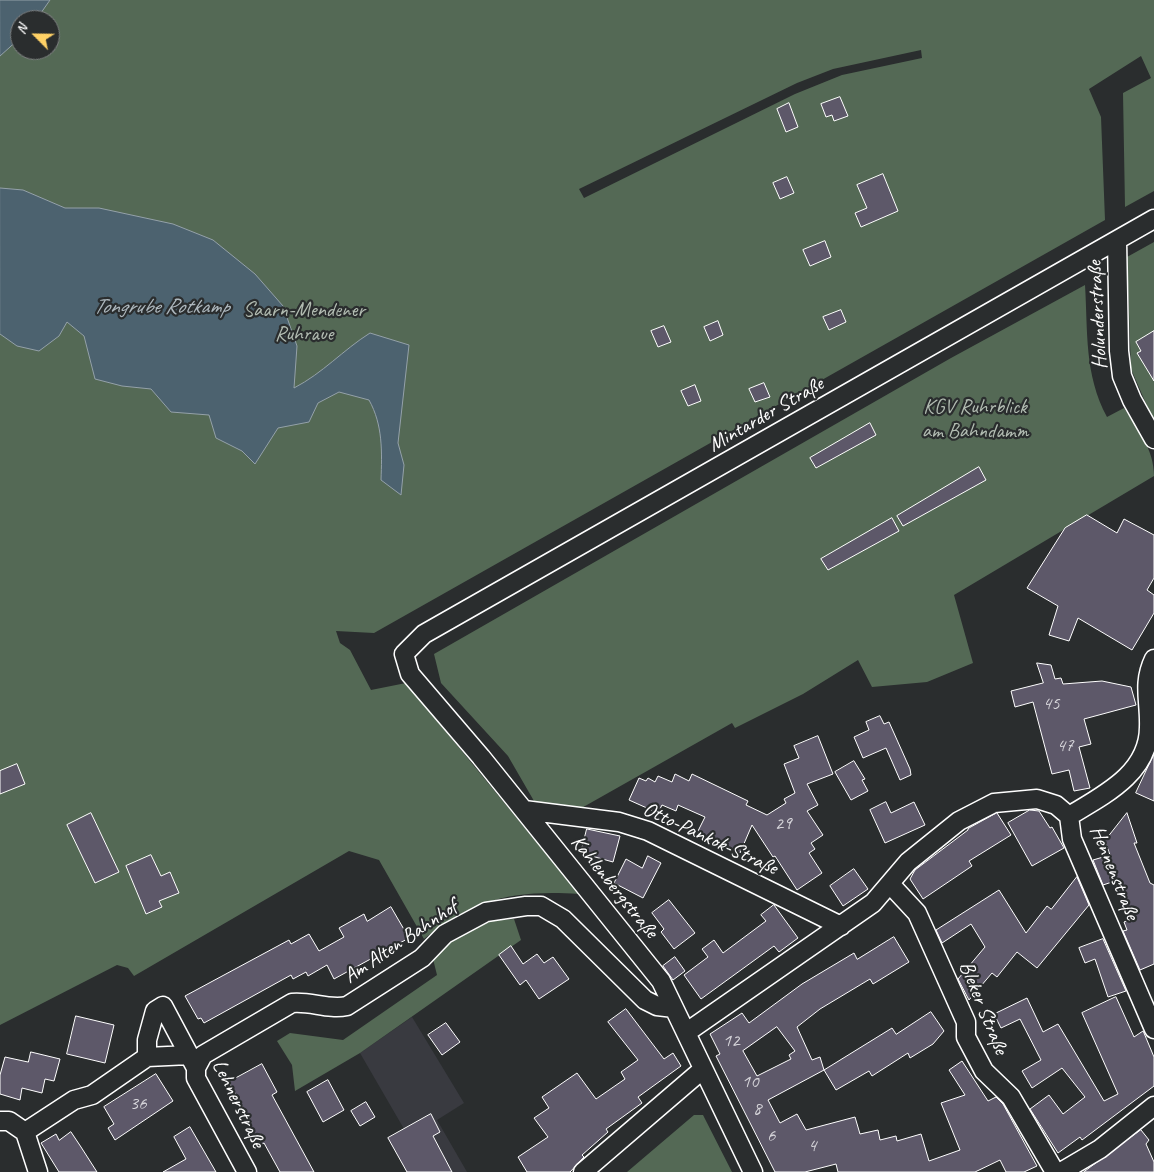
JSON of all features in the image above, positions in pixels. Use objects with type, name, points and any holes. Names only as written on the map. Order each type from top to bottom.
[{"type":"street","name":"Mintarder Straße","points":[[404,654],[424,634],[1154,219]]},
{"type":"street","name":"Holunderstraße","points":[[1117,240],[1119,351],[1122,376],[1132,400],[1154,439]]},
{"type":"street","name":"Kahlenbergstraße","points":[[404,654],[410,674],[524,810],[661,981],[687,1032],[702,1070],[753,1172]]},
{"type":"street","points":[[687,1032],[873,904],[908,862],[958,821],[994,802],[1037,799],[1056,805],[1069,816],[1117,786],[1136,766],[1146,748],[1149,727],[1145,693],[1154,659]]},
{"type":"street","name":"Otto-Pankok-Straße","points":[[524,810],[618,822],[648,831],[841,926]]},
{"type":"street","name":"Hennenstraße","points":[[1069,816],[1072,839],[1154,1029]]},
{"type":"street","name":"Bleker Straße","points":[[890,884],[917,913],[966,1022],[966,1037],[984,1071],[1011,1097],[1054,1172]]},
{"type":"street","name":"Am Alten Bahnhof","points":[[192,1062],[292,1003],[304,1002],[335,1008],[347,1006],[422,958],[445,934],[486,912],[526,906],[541,906],[563,919],[645,1000],[657,1006],[674,1008]]},
{"type":"street","points":[[147,1057],[147,1040],[155,1012],[163,1006],[192,1062]]},
{"type":"street","points":[[25,1132],[74,1100],[92,1095],[147,1057],[192,1062]]},
{"type":"street","name":"Lehnerstraße","points":[[192,1062],[196,1078],[246,1172]]},
{"type":"street","points":[[583,1172],[702,1070]]},
{"type":"street","points":[[1061,1172],[1100,1148],[1154,1106]]},
{"type":"street","points":[[0,1121],[9,1121],[25,1132],[36,1169]]},
{"type":"shaded area","points":[[412,1017],[464,1103],[437,1120],[467,1172],[429,1172],[360,1053]]},
{"type":"green space","name":"Saarn-Mendener Ruhraue","points":[[0,0],[1154,0],[1154,191],[1125,207],[1123,93],[1151,78],[1141,56],[1089,89],[1101,117],[1105,220],[374,633],[336,631],[340,643],[350,650],[371,690],[406,683],[579,894],[535,894],[497,900],[461,914],[424,939],[379,860],[349,851],[134,976],[128,968],[117,965],[0,1025]],"holes":[[[921,50],[922,58],[842,75],[795,94],[584,198],[579,189],[797,83],[833,69]]]},
{"type":"green space","points":[[1154,242],[1154,422],[1131,369],[1127,257]]},
{"type":"green space","name":"KGV Ruhrblick am Bahndamm","points":[[1085,285],[1088,352],[1094,385],[1107,417],[1124,408],[1140,432],[1151,457],[1154,476],[954,595],[973,663],[927,682],[872,687],[858,660],[803,694],[735,728],[732,723],[578,810],[534,801],[508,756],[441,683],[434,654],[951,358]]},
{"type":"green space","points":[[514,919],[521,940],[360,1053],[295,1091],[292,1065],[277,1041],[290,1033],[343,1040],[437,975],[433,959],[451,940],[487,921]]},
{"type":"green space","points":[[694,1115],[703,1115],[732,1172],[627,1172]]},
{"type":"water","points":[[0,0],[50,0],[43,10],[10,10],[10,47],[0,56]]},
{"type":"water","name":"Tongrube Rotkamp","points":[[0,188],[23,190],[65,208],[99,208],[173,224],[213,240],[255,274],[283,306],[297,346],[294,388],[370,333],[409,345],[398,443],[404,465],[401,495],[381,480],[379,429],[374,409],[369,400],[339,392],[318,403],[309,422],[278,428],[255,464],[242,451],[216,438],[209,415],[171,412],[151,389],[122,386],[95,379],[84,336],[67,322],[59,336],[39,351],[17,346],[0,334]]},
{"type":"building","points":[[840,97],[848,116],[834,121],[832,115],[826,117],[821,104]]},
{"type":"building","points":[[789,103],[798,127],[786,132],[777,109]]},
{"type":"building","points":[[883,174],[898,211],[861,227],[855,213],[867,208],[857,185]]},
{"type":"building","points":[[787,177],[794,193],[780,199],[773,183]]},
{"type":"building","points":[[825,241],[831,257],[810,266],[803,250]]},
{"type":"building","points":[[841,310],[846,322],[829,330],[823,317]]},
{"type":"building","points":[[718,321],[723,335],[710,341],[704,327]]},
{"type":"building","points":[[664,326],[671,342],[658,347],[651,331]]},
{"type":"building","points":[[1154,331],[1154,381],[1137,353],[1141,351],[1136,342]]},
{"type":"building","points":[[764,383],[770,397],[755,402],[749,389]]},
{"type":"building","points":[[695,385],[701,401],[688,406],[681,391]]},
{"type":"building","points":[[870,423],[876,435],[816,468],[810,458]]},
{"type":"building","points":[[979,467],[986,480],[903,526],[897,516]]},
{"type":"building","points":[[1087,515],[1117,533],[1124,519],[1154,535],[1154,578],[1147,590],[1154,595],[1154,613],[1132,650],[1078,618],[1069,641],[1049,635],[1058,606],[1027,588],[1065,528]]},
{"type":"building","points":[[892,518],[899,531],[828,570],[821,559]]},
{"type":"building","points":[[1037,663],[1051,665],[1055,679],[1061,678],[1063,684],[1102,681],[1131,687],[1136,705],[1084,719],[1091,744],[1079,747],[1090,788],[1074,791],[1069,770],[1052,774],[1033,702],[1015,707],[1011,691],[1043,683]]},
{"type":"building","points":[[880,716],[884,724],[889,722],[910,769],[911,775],[900,780],[886,748],[863,758],[854,737],[869,730],[866,722]]},
{"type":"building","points":[[818,736],[833,774],[807,784],[818,805],[807,811],[823,835],[811,843],[815,849],[809,853],[822,873],[797,890],[752,825],[740,853],[697,833],[705,817],[678,805],[676,811],[662,805],[658,813],[629,800],[639,778],[646,781],[648,778],[655,782],[658,776],[672,782],[675,774],[689,781],[692,774],[748,801],[746,805],[767,815],[786,803],[784,799],[795,793],[784,764],[799,758],[794,746]]},
{"type":"building","points":[[1154,754],[1154,801],[1136,793]]},
{"type":"building","points":[[854,761],[865,779],[862,780],[868,791],[851,800],[835,772]]},
{"type":"building","points":[[17,764],[25,784],[0,794],[0,771]]},
{"type":"building","points":[[886,802],[891,813],[914,802],[925,825],[885,843],[870,810]]},
{"type":"building","points":[[1030,810],[1039,811],[1050,828],[1052,827],[1064,848],[1032,866],[1008,823]]},
{"type":"building","points":[[91,813],[119,872],[95,883],[67,825]]},
{"type":"building","points":[[997,813],[1011,835],[969,861],[972,866],[923,899],[910,879],[915,870],[968,829]]},
{"type":"building","points":[[1127,813],[1137,843],[1134,843],[1150,883],[1154,885],[1154,964],[1140,970],[1123,931],[1127,930],[1124,922],[1131,919],[1115,881],[1103,885],[1093,860],[1110,855],[1105,841]]},
{"type":"building","points":[[587,829],[620,836],[613,862],[581,853]]},
{"type":"building","points":[[151,855],[161,876],[170,872],[179,893],[159,901],[162,907],[146,914],[126,866]]},
{"type":"building","points":[[648,856],[661,863],[643,898],[614,883],[626,859],[642,868]]},
{"type":"building","points":[[854,869],[868,889],[843,906],[830,886]]},
{"type":"building","points":[[1077,877],[1089,905],[1037,968],[1017,952],[997,977],[992,973],[969,1000],[958,979],[985,947],[971,924],[942,943],[936,930],[999,890],[1026,933],[1047,906],[1051,909]]},
{"type":"building","points":[[669,900],[695,933],[674,949],[661,932],[664,929],[652,913]]},
{"type":"building","points":[[774,905],[798,938],[779,952],[774,946],[701,999],[684,975],[708,957],[702,949],[714,940],[723,953],[766,921],[761,915]]},
{"type":"building","points":[[391,907],[409,938],[334,979],[327,965],[308,976],[306,972],[293,979],[291,975],[204,1023],[201,1018],[198,1019],[185,996],[289,940],[291,944],[309,934],[319,951],[344,937],[339,928],[364,914],[367,921]]},
{"type":"building","points":[[894,937],[909,962],[873,984],[870,979],[820,1009],[797,1027],[812,1060],[820,1057],[824,1070],[768,1100],[780,1123],[797,1114],[806,1130],[855,1117],[860,1134],[878,1130],[880,1140],[896,1136],[897,1141],[921,1134],[929,1161],[960,1150],[941,1103],[965,1095],[949,1070],[962,1061],[988,1101],[996,1097],[1003,1104],[1037,1166],[1024,1172],[1006,1172],[1000,1160],[975,1172],[838,1172],[836,1164],[805,1172],[775,1172],[716,1056],[720,1054],[710,1034],[742,1013],[749,1023],[802,984],[854,953],[857,959]],"holes":[[[777,1027],[795,1051],[789,1055],[791,1059],[757,1076],[743,1051]]]},
{"type":"building","points":[[1103,939],[1126,991],[1108,997],[1095,959],[1085,963],[1079,948]]},
{"type":"building","points":[[511,946],[523,964],[537,954],[544,963],[553,957],[569,979],[539,999],[526,980],[520,985],[499,955]]},
{"type":"building","points":[[675,957],[685,971],[673,980],[663,966]]},
{"type":"building","points":[[1116,997],[1134,1037],[1143,1031],[1144,1033],[1154,1057],[1154,1086],[1082,1140],[1080,1137],[1058,1153],[1030,1109],[1049,1095],[1063,1114],[1085,1097],[1062,1068],[1032,1088],[1022,1071],[1041,1060],[1020,1019],[1001,1028],[994,1014],[1027,998],[1043,1032],[1058,1024],[1104,1101],[1118,1094],[1082,1013]]},
{"type":"building","points":[[626,1009],[664,1059],[673,1053],[681,1066],[638,1097],[642,1103],[606,1129],[608,1132],[582,1155],[584,1157],[570,1172],[527,1172],[518,1157],[548,1137],[534,1118],[549,1108],[542,1097],[577,1073],[596,1099],[625,1079],[621,1072],[638,1060],[608,1022]]},
{"type":"building","points":[[931,1012],[944,1031],[933,1044],[910,1058],[908,1053],[872,1076],[869,1071],[836,1090],[824,1070],[892,1028],[896,1034]]},
{"type":"building","points":[[76,1016],[114,1025],[105,1063],[67,1054]]},
{"type":"building","points":[[446,1023],[460,1042],[442,1055],[428,1035]]},
{"type":"building","points":[[31,1052],[60,1059],[54,1081],[45,1079],[42,1093],[22,1088],[20,1100],[0,1094],[0,1075],[5,1057],[28,1062]]},
{"type":"building","points":[[262,1064],[277,1092],[272,1095],[314,1172],[280,1172],[264,1143],[259,1146],[247,1125],[251,1123],[229,1082]]},
{"type":"building","points":[[156,1074],[173,1101],[115,1140],[108,1128],[114,1124],[104,1107]]},
{"type":"building","points":[[328,1080],[344,1110],[323,1122],[307,1092]]},
{"type":"building","points":[[366,1102],[375,1117],[360,1126],[351,1111]]},
{"type":"building","points":[[431,1114],[440,1132],[433,1136],[452,1172],[407,1172],[388,1138]]},
{"type":"building","points":[[190,1127],[216,1172],[163,1172],[186,1159],[174,1137]]},
{"type":"building","points":[[1141,1130],[1149,1140],[1146,1144],[1154,1162],[1154,1172],[1084,1172]]},
{"type":"building","points":[[71,1132],[97,1172],[59,1172],[41,1143],[56,1134],[59,1140]]}]
